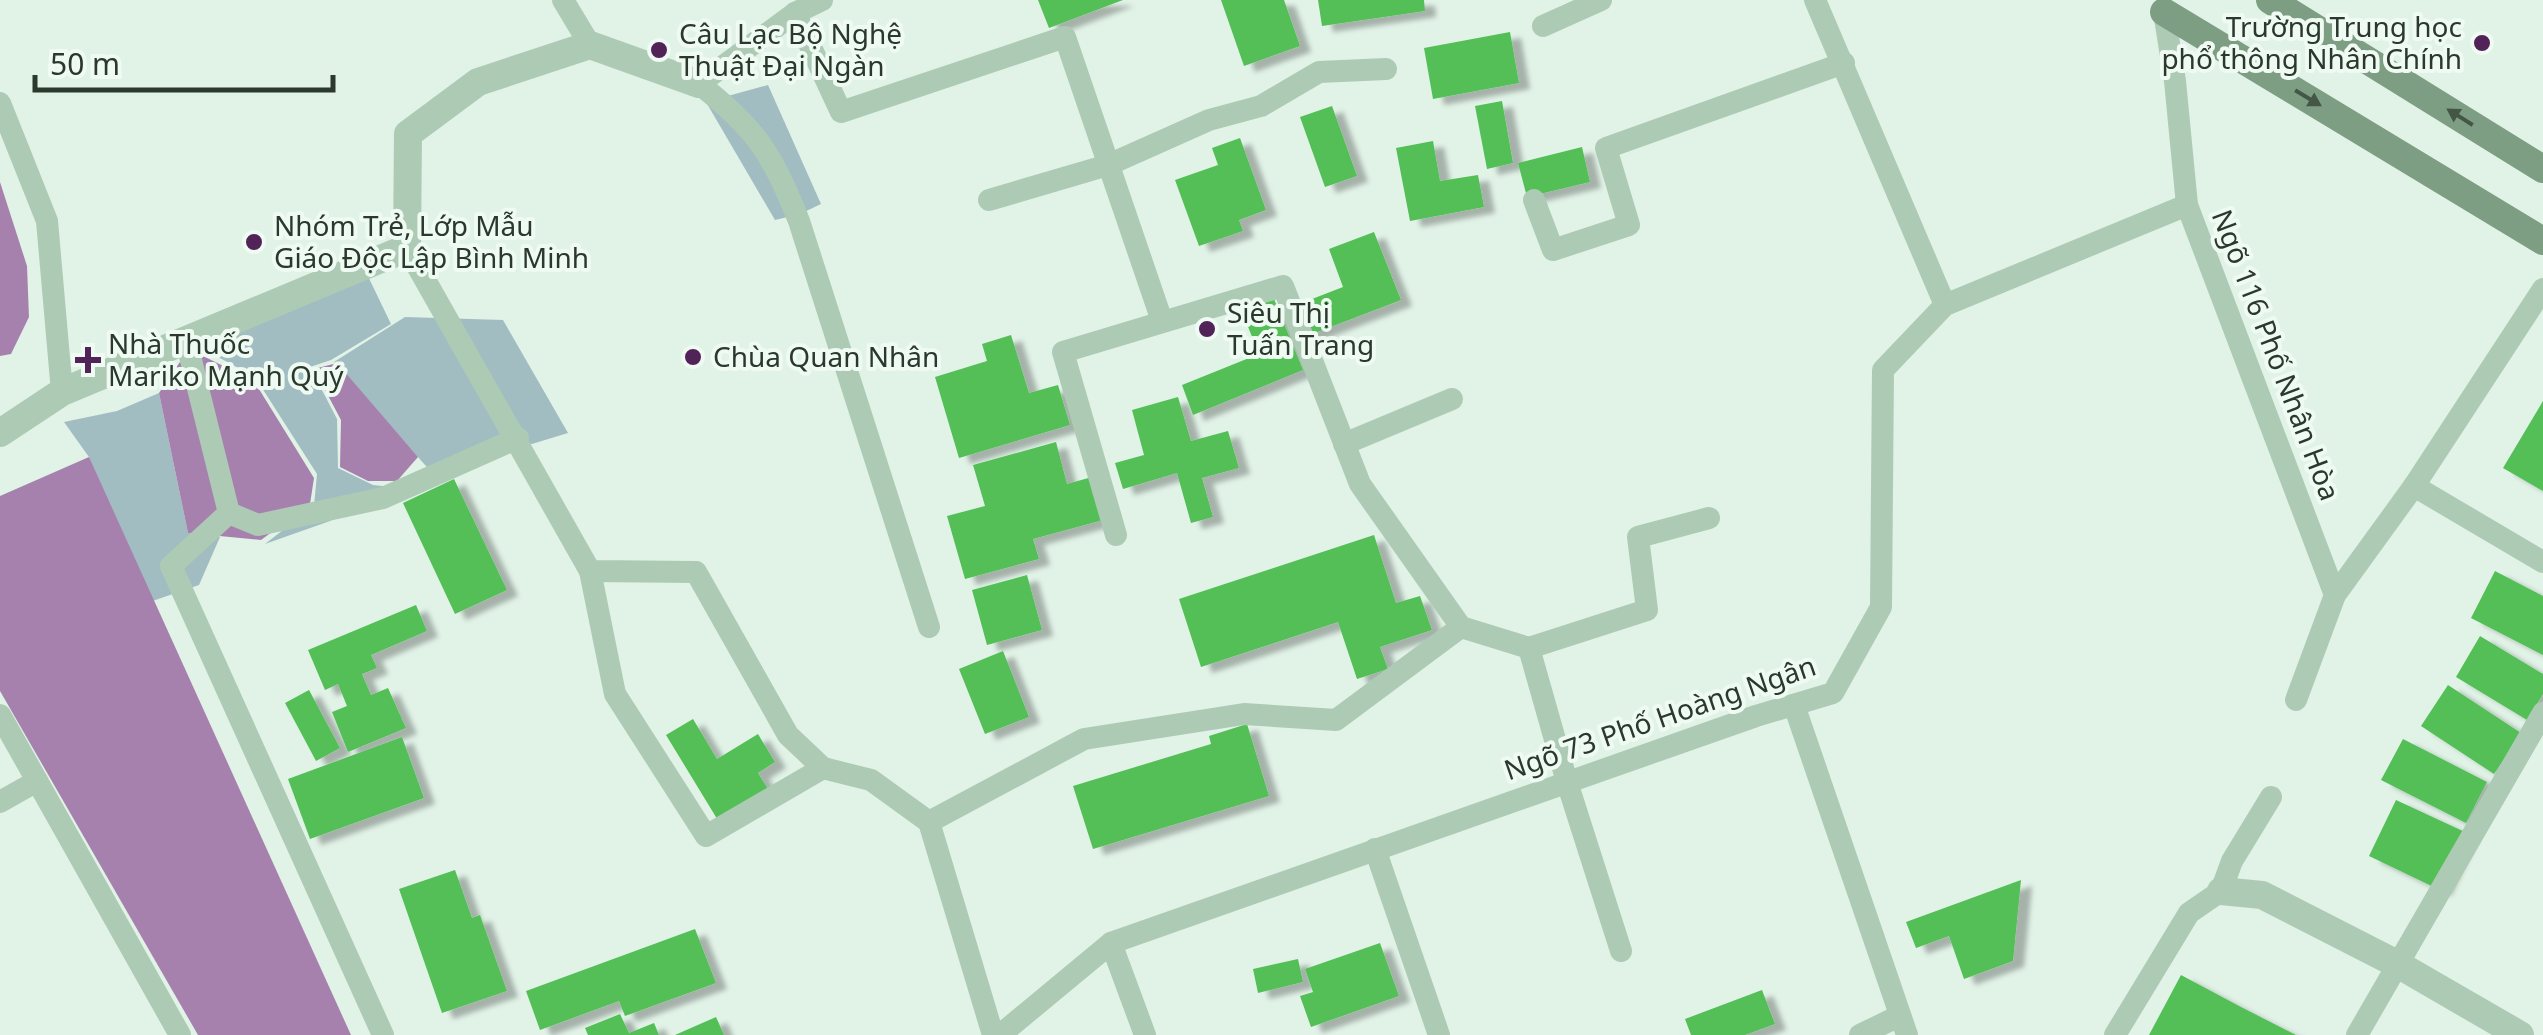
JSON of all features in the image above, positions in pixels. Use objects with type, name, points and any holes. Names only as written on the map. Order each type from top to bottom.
[{"type":"main road","points":[[2270,0],[2543,168]]},
{"type":"main road","points":[[2164,12],[2543,241]]},
{"type":"street","points":[[0,433],[62,392],[407,248],[408,134],[478,82],[590,45],[699,84]]},
{"type":"street","points":[[2221,892],[2262,894],[2520,1035]]},
{"type":"lane","points":[[564,0],[590,45]]},
{"type":"lane","points":[[822,0],[795,13],[699,84],[761,141],[799,221],[929,626]]},
{"type":"lane","points":[[1544,26],[1601,0]]},
{"type":"lane","points":[[1816,0],[1945,305]]},
{"type":"lane","name":"Ngõ 116 Phố Nhân Hòa","points":[[2164,12],[2176,81],[2187,205],[2335,596]]},
{"type":"lane","points":[[795,13],[840,112],[1066,37],[1162,320]]},
{"type":"lane","points":[[1534,200],[1554,250],[1630,225],[1606,148],[1844,62]]},
{"type":"lane","points":[[989,200],[1108,165],[1208,120],[1261,106],[1319,72],[1386,69]]},
{"type":"lane","points":[[0,104],[47,220],[62,392]]},
{"type":"lane","name":"Ngõ 73 Phố Hoàng Ngân","points":[[996,1035],[1111,943],[1567,782],[1833,694],[1881,607],[1884,370],[1945,305],[2187,205]]},
{"type":"lane","points":[[407,248],[590,571],[615,694],[706,836],[823,768]]},
{"type":"lane","points":[[1116,535],[1063,352],[1283,286],[1360,484],[1462,627],[1529,648],[1647,610],[1638,537],[1708,518]]},
{"type":"lane","points":[[2296,700],[2335,596],[2414,486],[2543,289]]},
{"type":"lane","points":[[186,340],[229,514]]},
{"type":"lane","points":[[1344,444],[1452,399]]},
{"type":"lane","points":[[229,514],[258,525],[382,498],[518,438]]},
{"type":"lane","points":[[2414,486],[2543,562]]},
{"type":"lane","points":[[229,514],[171,566],[383,1035]]},
{"type":"lane","points":[[590,571],[696,572],[788,735],[823,768],[871,780],[929,822],[996,1035]]},
{"type":"lane","points":[[929,822],[1084,739],[1244,714],[1336,720],[1462,627]]},
{"type":"lane","points":[[1529,648],[1621,951]]},
{"type":"lane","points":[[1794,705],[1903,1025],[1860,1035]]},
{"type":"lane","points":[[2357,1035],[2543,713]]},
{"type":"lane","points":[[0,716],[180,1035]]},
{"type":"lane","points":[[0,802],[37,781]]},
{"type":"lane","points":[[2115,1035],[2189,913],[2221,892],[2232,861],[2271,797]]},
{"type":"lane","points":[[1375,849],[1439,1035]]},
{"type":"lane","points":[[1111,943],[1145,1035]]},
{"type":"shaded area","points":[[768,85],[821,204],[775,220],[706,102]]},
{"type":"shaded area","points":[[0,182],[27,266],[29,317],[11,354],[0,356]]},
{"type":"shaded area","points":[[364,268],[391,324],[331,360],[310,367],[337,419],[338,468],[373,485],[391,487],[330,521],[265,544],[314,506],[317,474],[255,377],[194,344]]},
{"type":"shaded area","points":[[405,317],[503,320],[568,433],[433,474],[334,362]]},
{"type":"shaded area","points":[[203,356],[254,381],[314,478],[310,504],[261,540],[188,533],[159,393],[182,359]]},
{"type":"shaded area","points":[[337,363],[418,457],[397,481],[368,481],[340,467],[341,420],[314,369]]},
{"type":"shaded area","points":[[159,393],[188,533],[220,537],[199,585],[138,606],[89,457],[64,422],[117,411]]},
{"type":"shaded area","points":[[89,457],[351,1035],[198,1035],[0,691],[0,496]]},
{"type":"building","points":[[1038,0],[1123,0],[1049,28]]},
{"type":"building","points":[[1221,0],[1284,0],[1300,46],[1244,66]]},
{"type":"building","points":[[1318,0],[1424,0],[1425,11],[1322,26]]},
{"type":"building","points":[[1510,32],[1519,83],[1433,99],[1424,48]]},
{"type":"building","points":[[1502,101],[1513,163],[1487,169],[1475,106]]},
{"type":"building","points":[[1332,106],[1357,176],[1325,187],[1300,117]]},
{"type":"building","points":[[1240,138],[1266,210],[1239,220],[1243,231],[1199,246],[1175,180],[1218,165],[1212,148]]},
{"type":"building","points":[[1433,141],[1440,181],[1478,175],[1484,207],[1410,221],[1396,148]]},
{"type":"building","points":[[1582,147],[1590,182],[1527,197],[1518,163]]},
{"type":"building","points":[[1374,232],[1401,300],[1307,336],[1294,306],[1343,287],[1329,249]]},
{"type":"building","points":[[1274,299],[1303,370],[1193,415],[1182,385],[1259,354],[1242,312]]},
{"type":"building","points":[[1011,335],[1029,393],[1058,385],[1070,425],[959,458],[935,377],[987,361],[982,344]]},
{"type":"building","points":[[1178,397],[1191,441],[1228,431],[1239,468],[1202,478],[1213,517],[1191,523],[1177,473],[1123,489],[1115,463],[1144,455],[1132,410]]},
{"type":"building","points":[[2543,401],[2543,491],[2503,468]]},
{"type":"building","points":[[1056,442],[1067,484],[1092,477],[1103,520],[1033,539],[1039,559],[965,579],[947,516],[985,506],[973,465]]},
{"type":"building","points":[[454,479],[507,590],[455,614],[403,503]]},
{"type":"building","points":[[1374,535],[1396,603],[1420,596],[1432,630],[1380,647],[1388,669],[1357,679],[1338,622],[1201,667],[1179,599]]},
{"type":"building","points":[[2495,571],[2543,596],[2543,655],[2471,618]]},
{"type":"building","points":[[1027,575],[1042,630],[987,645],[972,590]]},
{"type":"building","points":[[416,605],[427,631],[371,655],[377,668],[362,674],[371,695],[388,688],[406,728],[348,752],[332,712],[347,706],[338,684],[325,690],[308,650]]},
{"type":"building","points":[[2480,636],[2543,674],[2543,694],[2527,720],[2456,677]]},
{"type":"building","points":[[1003,651],[1029,717],[985,734],[959,669]]},
{"type":"building","points":[[2448,685],[2521,733],[2494,774],[2421,726]]},
{"type":"building","points":[[309,690],[340,748],[316,761],[285,703]]},
{"type":"building","points":[[693,719],[717,759],[758,734],[775,762],[758,773],[770,792],[719,822],[666,735]]},
{"type":"building","points":[[1247,724],[1269,796],[1093,849],[1073,786],[1211,744],[1209,736]]},
{"type":"building","points":[[402,737],[424,798],[310,839],[288,779]]},
{"type":"building","points":[[2403,739],[2487,782],[2466,823],[2381,780]]},
{"type":"building","points":[[2396,800],[2467,833],[2440,890],[2369,856]]},
{"type":"building","points":[[455,870],[472,918],[480,915],[507,991],[442,1013],[399,889]]},
{"type":"building","points":[[2021,880],[2013,961],[1964,979],[1949,936],[1916,948],[1906,922]]},
{"type":"building","points":[[695,929],[716,983],[625,1016],[619,1001],[540,1030],[526,991]]},
{"type":"building","points":[[1380,943],[1399,996],[1311,1027],[1300,996],[1313,992],[1305,969]]},
{"type":"building","points":[[1298,959],[1303,982],[1258,993],[1253,969]]},
{"type":"building","points":[[2181,975],[2241,1007],[2296,1035],[2149,1035]]},
{"type":"building","points":[[1762,990],[1775,1024],[1745,1035],[1691,1035],[1685,1019]]},
{"type":"building","points":[[620,1014],[629,1033],[654,1023],[659,1035],[588,1035],[585,1028]]},
{"type":"building","points":[[716,1017],[724,1035],[675,1035]]},
{"type":"place","name":"Trường Trung học phổ thông Nhân Chính","points":[[2482,43]]},
{"type":"place","name":"Câu Lạc Bộ Nghệ Thuật Đại Ngàn","points":[[659,50]]},
{"type":"place","name":"Nhóm Trẻ, Lớp Mẫu Giáo Độc Lập Bình Minh","points":[[254,242]]},
{"type":"place","name":"Siêu Thị Tuấn Trang","points":[[1207,329]]},
{"type":"place","name":"Chùa Quan Nhân","points":[[693,357]]},
{"type":"place","name":"Nhà Thuốc Mariko Mạnh Quý","points":[[88,360]]}]
